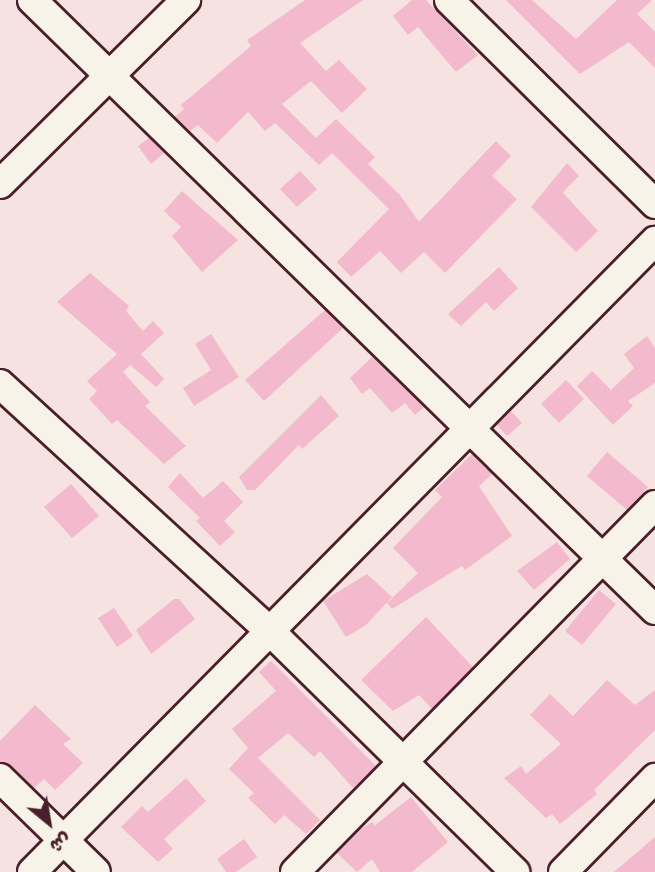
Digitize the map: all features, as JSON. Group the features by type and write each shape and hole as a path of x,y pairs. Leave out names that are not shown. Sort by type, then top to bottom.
{"street":[{"path":"32,0 655,610"},
{"path":"0,184 186,0"},
{"path":"449,0 655,204"},
{"path":"32,872 655,241"},
{"path":"0,384 270,631 515,872"},
{"path":"295,872 405,764 655,505"},
{"path":"0,778 96,872"},
{"path":"563,872 655,778"}],"building":[{"path":"305,0 363,0 300,43 326,71 339,60 367,89 342,113 311,81 282,104 316,138 336,119 375,157 368,164 400,195 419,222 496,141 511,156 492,176 517,199 445,273 424,252 401,273 380,251 351,277 337,262 389,209 332,153 319,165 275,123 265,131 248,112 217,143 198,125 190,131 175,117 184,109 181,105 251,46 247,40"},
{"path":"412,0 426,0 478,55 456,72 418,27 408,35 393,16"},
{"path":"506,0 532,0 576,39 617,0 652,0 637,14 655,32 655,68 629,42 580,74"},
{"path":"149,138 164,153 151,164 138,146"},
{"path":"567,163 579,176 563,192 556,185 598,231 576,252 531,207"},
{"path":"300,171 317,189 297,207 280,189"},
{"path":"182,191 238,240 202,272 172,236 181,227 164,211"},
{"path":"499,267 518,288 494,311 486,302 461,326 448,314"},
{"path":"90,273 129,306 126,311 143,331 153,321 164,333 141,354 164,379 156,387 130,365 123,372 150,402 145,406 186,446 164,464 117,420 112,424 89,399 97,391 87,381 117,354 57,302"},
{"path":"325,310 343,328 264,401 245,380"},
{"path":"211,334 239,377 194,406 183,388 211,370 195,344"},
{"path":"647,336 655,348 655,383 628,401 633,406 613,425 577,386 592,371 611,390 634,368 624,354"},
{"path":"372,357 424,407 415,415 405,403 392,413 370,388 362,394 350,378"},
{"path":"566,380 584,399 559,423 541,404"},
{"path":"321,395 339,416 302,449 299,445 255,490 247,490 239,477"},
{"path":"511,411 522,423 507,436 497,425"},
{"path":"607,452 648,487 627,510 587,476"},
{"path":"472,454 492,474 479,486 512,536 465,570 462,566 392,609 387,603 418,573 393,548 442,497 435,490"},
{"path":"180,473 203,498 223,481 243,502 224,521 235,532 220,546 196,521 200,518 168,487"},
{"path":"71,484 99,516 72,538 44,507"},
{"path":"557,542 570,559 534,590 517,571"},
{"path":"367,574 392,597 366,625 346,637 323,601"},
{"path":"599,590 616,604 582,645 565,631"},
{"path":"174,599 179,599 195,619 151,654 136,630"},
{"path":"114,608 133,636 117,647 98,618"},
{"path":"426,617 473,667 432,709 419,695 393,711 361,680"},
{"path":"271,661 376,766 353,788 320,751 314,757 288,733 258,758 320,820 306,834 284,815 275,824 248,798 254,793 229,769 248,748 232,729 276,691 259,672"},
{"path":"607,680 635,705 655,690 655,730 594,790 597,794 560,824 552,814 546,818 504,778 521,766 526,774 561,744 530,715 550,694 573,716"},
{"path":"35,705 71,739 63,744 83,763 55,790 44,779 34,788 12,766 0,762 0,741"},
{"path":"186,778 206,801 164,839 173,849 158,862 121,827 142,806 148,812"},
{"path":"411,797 448,842 412,872 380,872 372,859 357,872 337,853 358,831 372,822 375,825"},
{"path":"655,837 655,872 614,872"},
{"path":"244,839 257,857 236,872 226,872 217,859"}]}
